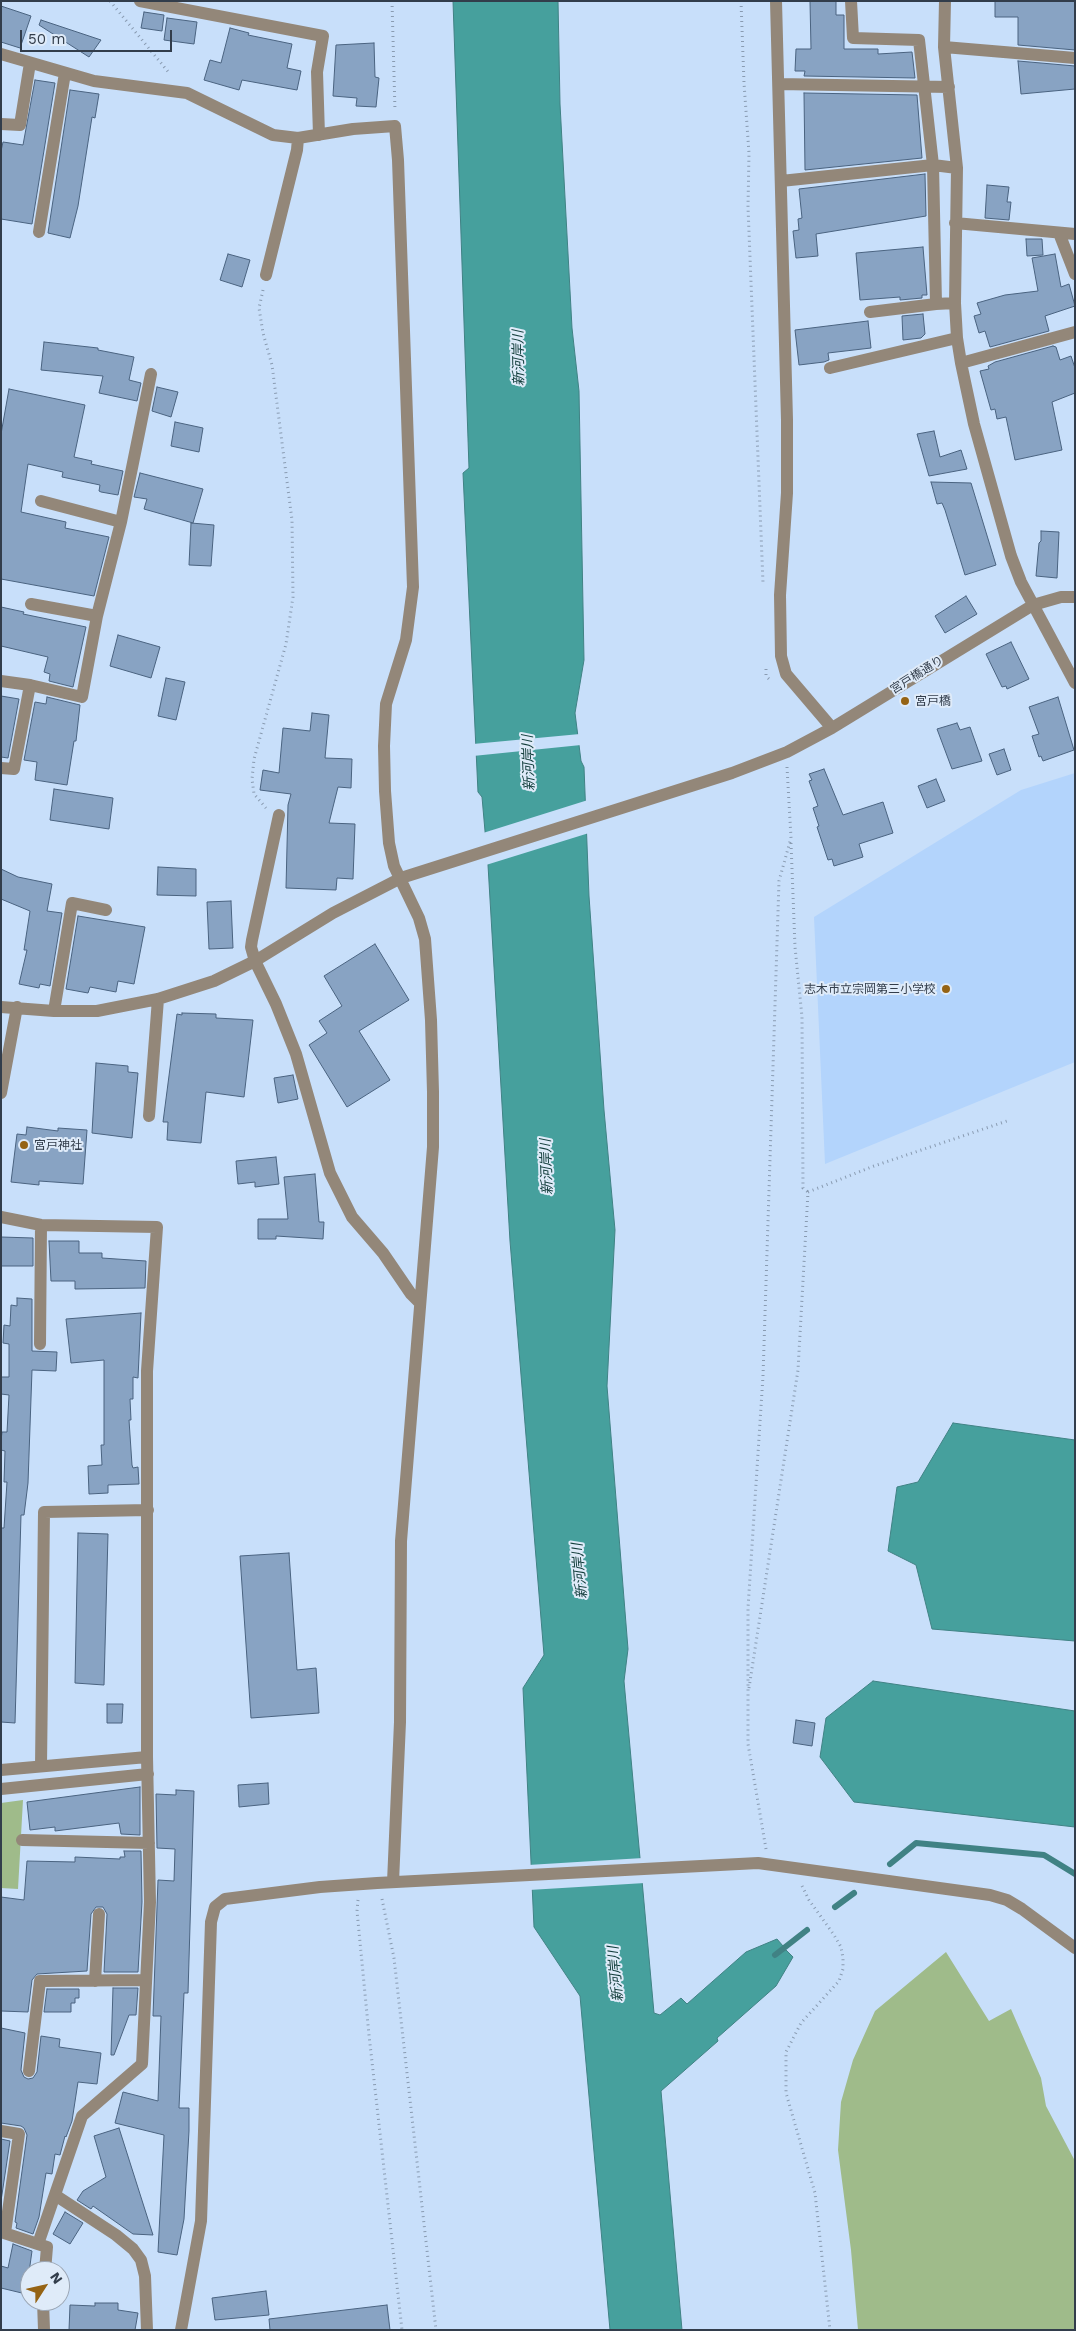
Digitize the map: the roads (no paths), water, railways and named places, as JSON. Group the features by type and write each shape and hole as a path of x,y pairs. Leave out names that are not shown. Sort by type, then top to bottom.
{"street":[{"path":"140,1 323,36 318,72 319,135"},
{"path":"776,1 787,430 787,493 780,595 781,656 786,674 832,728"},
{"path":"851,1 853,38 919,40 933,165 936,304"},
{"path":"944,1 944,47 957,168 955,223 957,338 974,424 1011,556 1021,582 1075,683"},
{"path":"944,47 1075,58"},
{"path":"1,54 94,81 186,93 273,135 298,138 353,129 395,126 398,160 414,587 406,640 386,704 384,746 388,842 394,866 419,918 425,939 431,1020 433,1147 401,1541 398,1882"},
{"path":"1,124 20,125 30,63"},
{"path":"39,232 65,73"},
{"path":"779,84 948,86"},
{"path":"266,275 297,150 298,138"},
{"path":"781,181 933,165 957,168"},
{"path":"955,223 1075,234"},
{"path":"1059,233 1075,274"},
{"path":"870,312 955,303"},
{"path":"962,363 1075,332"},
{"path":"830,368 957,338"},
{"path":"1,681 30,685 82,697 97,616 121,522 151,374"},
{"path":"41,501 121,522"},
{"name":"宮戸橋通り","path":"1,1007 54,1011 97,1011 158,999 214,981 255,961 333,913 401,878 599,816 787,752 832,728 1033,605 1061,597 1075,597"},
{"path":"31,604 97,616"},
{"path":"1,768 14,769 30,685"},
{"path":"279,815 252,940 251,947 255,961 276,1004 296,1054 330,1173 352,1217 383,1253 411,1294 420,1303"},
{"path":"54,1011 72,903 106,910"},
{"path":"149,1116 158,999"},
{"path":"1,1092 17,1007"},
{"path":"1,1217 41,1225 157,1227 147,1371 147,1757 150,1902 142,2064 82,2116 38,2244"},
{"path":"40,1344 41,1225"},
{"path":"41,1766 44,1512 148,1510"},
{"path":"1,1770 147,1757"},
{"path":"1,1789 148,1774"},
{"path":"22,1840 150,1843"},
{"path":"181,2330 201,2221 212,1922 215,1907 225,1899 398,1882 763,1864 990,1895 1007,1900 1022,1909 1075,1948"},
{"path":"95,1981 99,1914"},
{"path":"29,2072 40,1981 146,1980"},
{"path":"1,2131 19,2134 3,2232 47,2247 46,2261"},
{"path":"55,2195 116,2235 133,2249 141,2260 144,2276 147,2330"},
{"path":"43,2311 44,2330"}],"water":[{"name":"新河岸川","path":"453,1 558,1 560,104 572,328 579,391 584,660 575,713 581,761 584,767 589,896 604,1110 615,1230 607,1386 628,1649 624,1681 654,2013 660,2015 681,1998 687,2004 746,1952 777,1939 783,1946 780,1949 781,1952 786,1950 793,1957 776,1986 717,2038 718,2041 661,2091 682,2330 610,2330 580,1996 534,1927 523,1688 544,1655 510,1241 488,865 482,797 478,792 463,473 469,468"},
{"path":"953,1423 1075,1440 1075,1641 932,1629 916,1565 888,1551 897,1487 918,1482"},
{"path":"873,1681 1075,1711 1075,1827 854,1802 820,1757 826,1718"}],"waterway":[{"path":"890,1864 916,1843 1044,1855 1075,1874"},
{"path":"835,1907 854,1893"},
{"path":"775,1955 807,1930"}],"place":[{"name":"宮戸橋","path":"905,701"},
{"name":"志木市立宗岡第三小学校","path":"946,989"},
{"name":"宮戸神社","path":"24,1145"}]}
